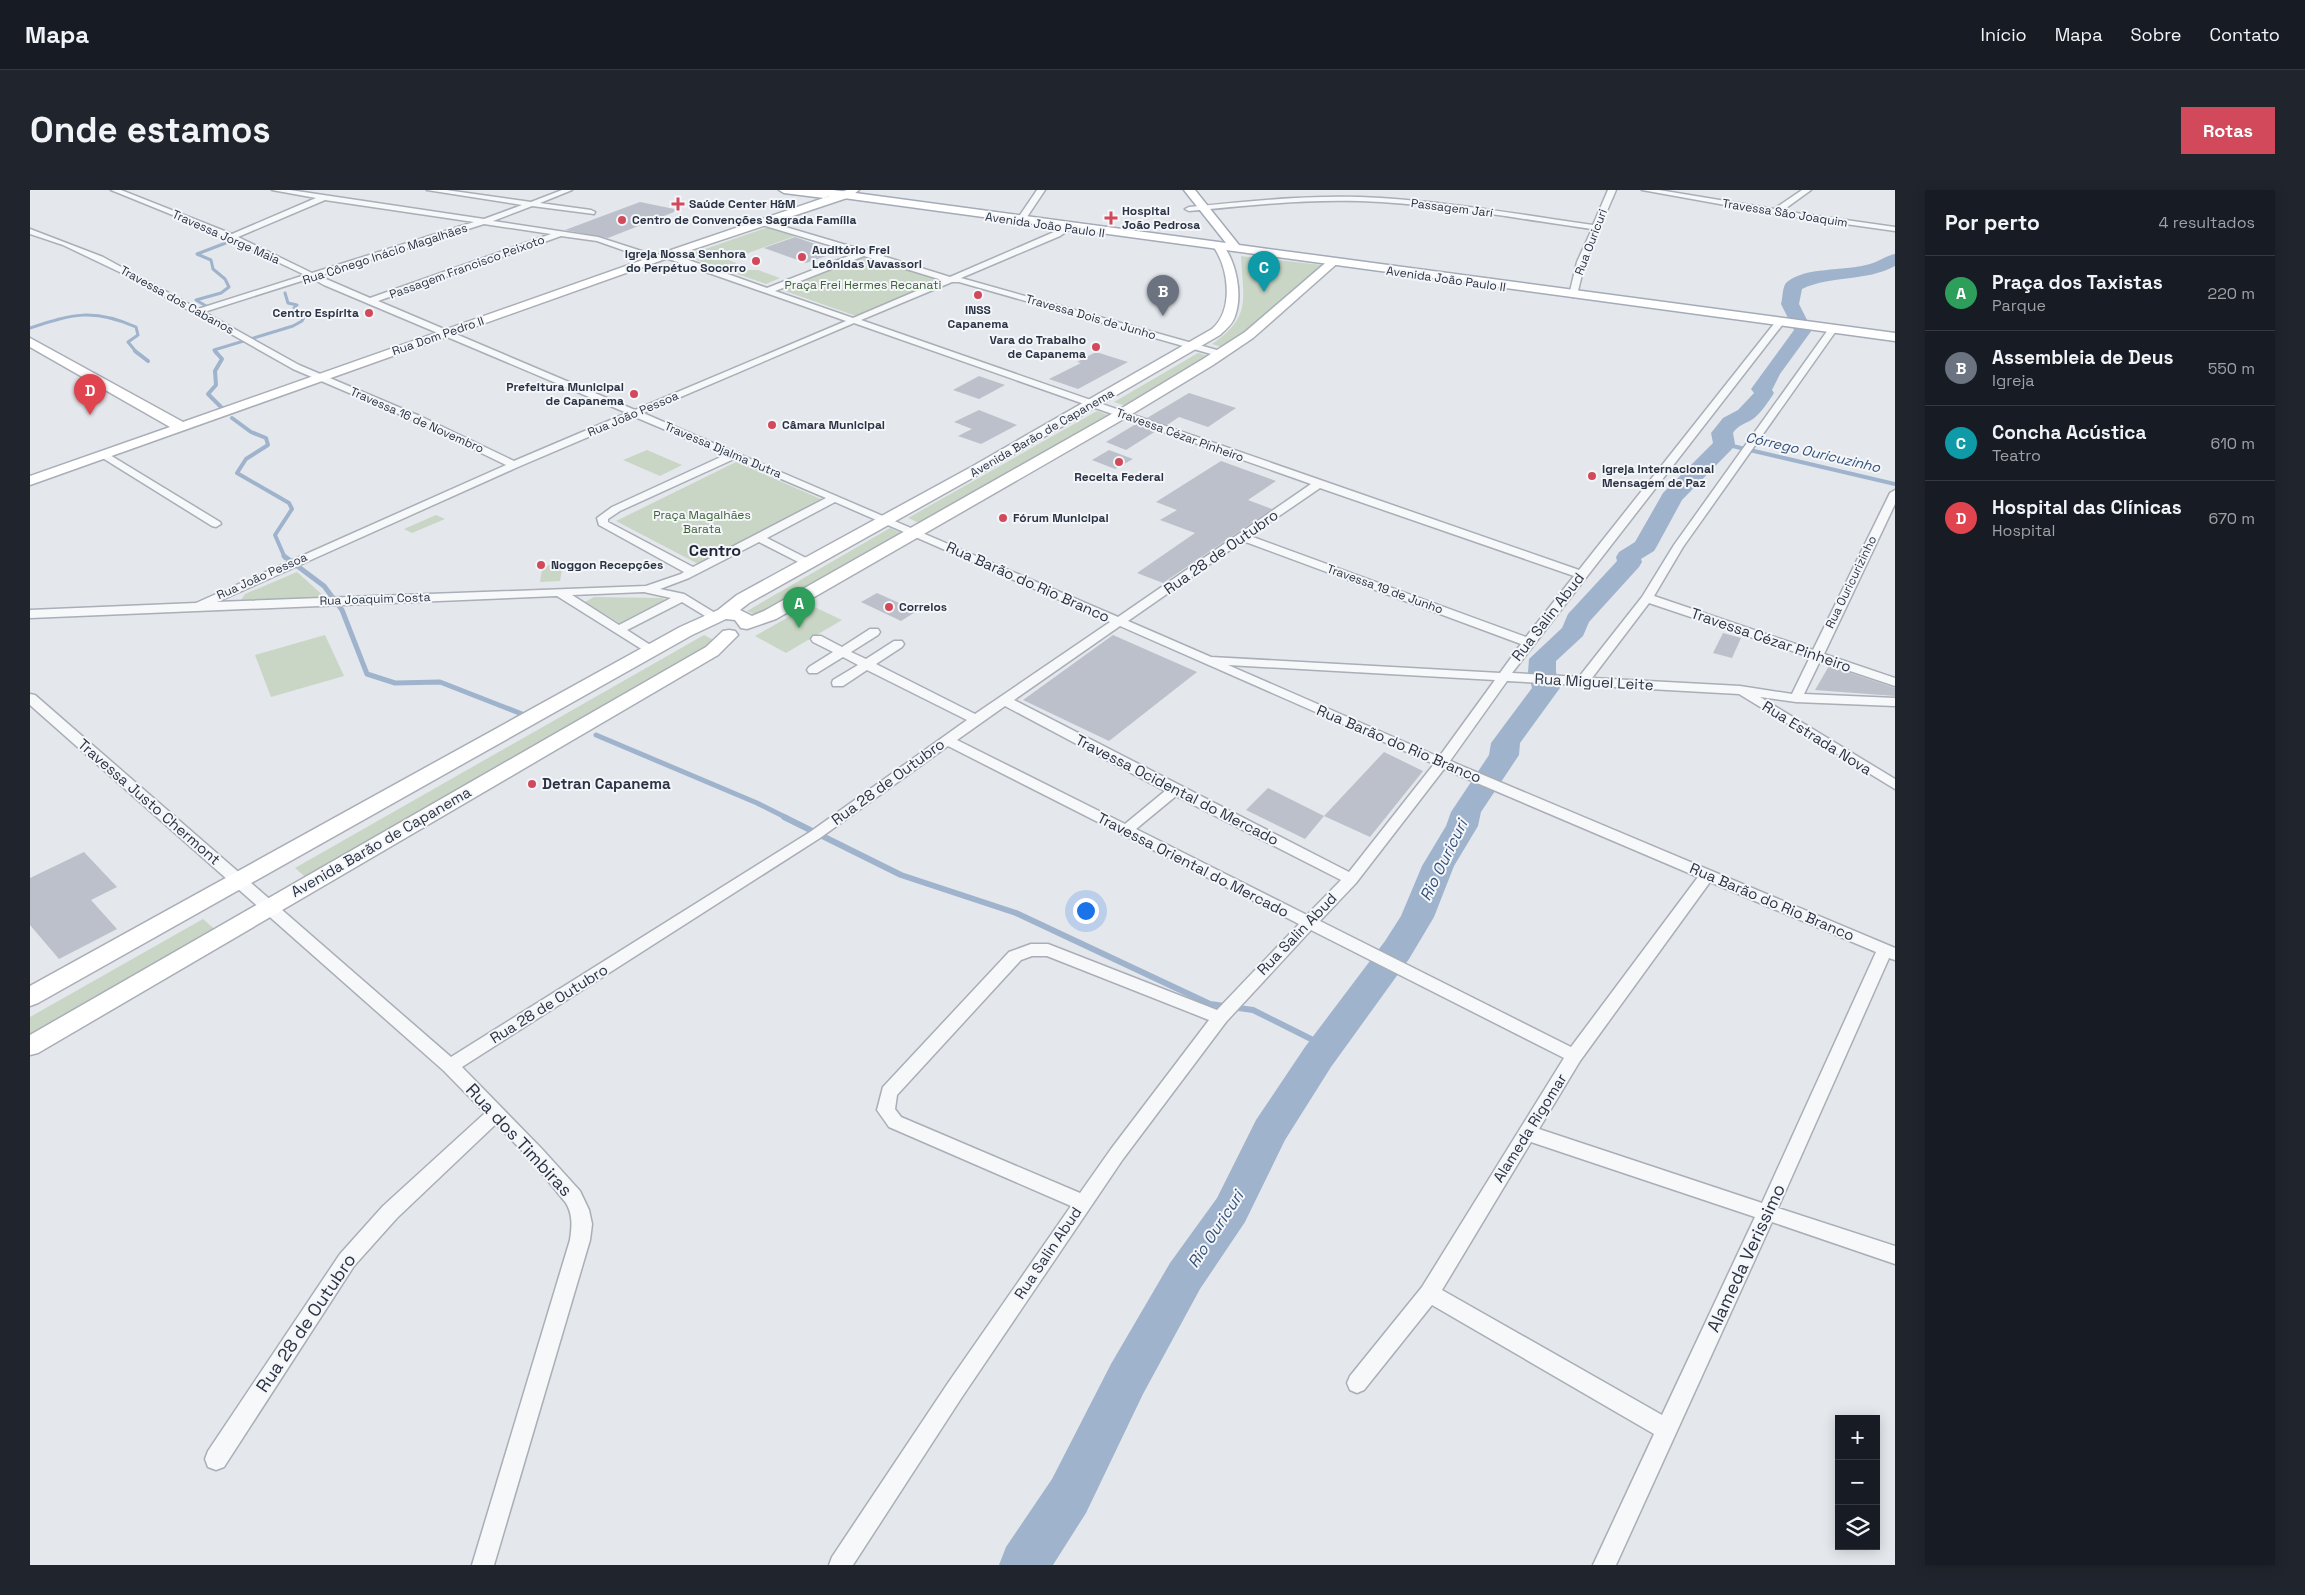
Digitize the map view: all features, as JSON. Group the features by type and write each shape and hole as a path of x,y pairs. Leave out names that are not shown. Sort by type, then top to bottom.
{"main road":[{"name":"Avenida João Paulo II","path":"784,190 846,194 1068,227 1223,246 1560,295 1573,295 1895,338"},
{"name":"Avenida João Paulo II","path":"810,190 1022,218 1068,227"},
{"name":"Avenida Barão de Capanema","path":"1184,193 1203,208 1223,246"},
{"name":"Avenida Barão de Capanema","path":"1184,193 1189,209 1200,229 1223,246"},
{"path":"1181,242 1200,229"}],"street":[{"name":"Travessa Jorge Maia","path":"115,190 232,237 314,277 447,333"},
{"name":"Travessa Cézar Pinheiro","path":"276,190 609,241 767,291 1317,484 1581,574"},
{"path":"232,237 340,190"},
{"path":"432,190 591,212"},
{"name":"Rua Cônego Inácio Magalhães","path":"199,311 314,277 486,221 568,190"},
{"path":"1022,218 1041,190"},
{"name":"Rua Ouricuri","path":"1573,295 1581,262 1612,190"},
{"name":"Travessa São Joaquim","path":"1646,190 1775,212 1895,229"},
{"path":"1775,212 1807,190"},
{"path":"1400,202 1411,191"},
{"name":"Rua Dom Pedro II","path":"30,481 661,257 846,194"},
{"name":"Passagem Jarí","path":"1189,209 1335,198 1400,202 1595,227"},
{"name":"Travessa Dois de Junho","path":"766,221 866,252 1221,354"},
{"name":"Rua João Pessoa","path":"198,606 514,466 850,321 955,278 1068,227"},
{"name":"Travessa dos Cabanos","path":"30,231 82,250 199,311 277,357 320,378"},
{"name":"Passagem Francisco Peixoto","path":"371,301 563,233"},
{"name":"Avenida Barão de Capanema","path":"30,997 693,627 715,617 1194,346 1222,327 1230,313 1230,278 1223,246"},
{"path":"767,291 866,252"},
{"name":"Avenida Barão de Capanema","path":"30,1046 670,676 712,651 729,636 741,632 747,624 770,615 1122,414 1249,335 1333,262"},
{"name":"Rua Salin Abud","path":"840,1565 1082,1202 1220,1018 1351,879 1442,763 1501,677 1528,642 1782,322"},
{"path":"1583,681 1648,598 1678,547 1833,329"},
{"name":"Travessa Djalma Dutra","path":"447,333 916,533"},
{"path":"30,342 181,427"},
{"name":"Travessa 16 de Novembro","path":"320,378 443,430 514,466"},
{"path":"105,455 216,524"},
{"path":"689,574 603,523 602,518 616,509 734,455"},
{"name":"Rua 28 de Outubro","path":"450,1066 808,839 1004,700 1317,484"},
{"name":"Rua Ouricurizinho","path":"1796,698 1895,493"},
{"path":"644,589 689,574 835,498"},
{"name":"Rua Barão do Rio Branco","path":"916,533 1118,623 1442,763 1890,952"},
{"name":"Travessa 19 de Junho","path":"1242,537 1528,642"},
{"path":"759,538 808,563"},
{"path":"620,630 681,596 689,574"},
{"name":"Rua Joaquim Costa","path":"30,614 644,589 681,596 715,617"},
{"path":"559,592 651,651"},
{"name":"Travessa Cézar Pinheiro","path":"1648,598 1895,682"},
{"path":"729,636 710,633 706,630 715,617 738,614 746,620 747,624"},
{"path":"813,670 874,632"},
{"path":"817,639 844,651 976,720"},
{"path":"838,683 898,644"},
{"name":"Rua Miguel Leite","path":"1202,659 1740,690 1796,698 1895,702"},
{"name":"Rua Estrada Nova","path":"1740,690 1895,785"},
{"name":"Travessa Justo Chermont","path":"30,698 268,907"},
{"name":"Travessa Ocidental do Mercado","path":"1004,700 1175,790 1351,879"},
{"name":"Travessa Oriental do Mercado","path":"947,740 1574,1056"},
{"path":"1126,830 1175,790"},
{"name":"Alameda Rigomar","path":"1357,1383 1429,1293 1574,1056 1707,875"},
{"name":"Rua dos Timbiras","path":"268,907 450,1066 554,1174 569,1191 580,1210 582,1224 574,1261 483,1565"},
{"path":"1082,1202 895,1122 886,1110 888,1092 1016,956 1030,950 1048,950 1220,1018"},
{"name":"Alameda Verissimo","path":"1604,1565 1890,952"},
{"name":"Rua 28 de Outubro","path":"216,1459 347,1260 368,1235 496,1114"},
{"path":"1527,1133 1895,1255"},
{"path":"1429,1293 1666,1429"}],"green space":[{"path":"771,226 798,235 729,260 736,263 735,266 745,270 758,270 780,278 766,284 685,256"},
{"name":"Praça Frei Hermes Recanati","path":"867,256 944,279 856,316 782,290"},
{"path":"1241,256 1331,266 1225,348 1212,344 1234,325 1239,316 1243,296"},
{"path":"1198,353 1212,357 1129,407 1114,402"},
{"path":"1097,411 1111,416 924,525 908,518"},
{"path":"647,450 682,465 660,476 623,460"},
{"name":"Praça Magalhães Barata","path":"736,462 823,500 702,566 616,521"},
{"path":"436,515 445,519 412,533 404,529"},
{"path":"890,528 905,535 763,618 747,611"},
{"path":"563,564 560,581 540,582 542,569 549,565"},
{"path":"297,572 326,598 241,600 245,594"},
{"path":"594,597 662,598 677,606 631,630 585,602"},
{"path":"810,605 842,620 786,653 755,636"},
{"path":"325,635 344,676 271,697 255,655"},
{"path":"704,635 719,643 311,882 295,868"},
{"path":"203,919 219,933 30,1043 30,1017"}],"building":[{"name":"Centro de Convenções Sagrada Família","path":"640,202 679,210 608,238 565,230"},
{"path":"795,237 838,252 806,263 764,248"},
{"path":"1096,352 1128,362 1078,389 1049,379 1081,363 1077,362"},
{"path":"979,376 1005,385 979,399 953,390"},
{"path":"1189,393 1236,408 1208,427 1179,417 1167,425 1147,418"},
{"path":"979,410 1017,425 981,444 958,436 972,429 954,422"},
{"path":"1136,424 1156,431 1126,450 1106,442"},
{"name":"Receita Federal","path":"1109,450 1133,459 1115,469 1092,460"},
{"path":"1221,461 1276,481 1248,500 1272,509 1163,583 1137,573 1195,533 1160,520 1177,510 1156,502"},
{"name":"Correios","path":"877,593 917,611 901,621 861,602"},
{"path":"1723,633 1741,638 1732,658 1713,653"},
{"path":"1113,635 1197,672 1109,741 1023,700"},
{"path":"1829,666 1895,688 1895,696 1815,690"},
{"path":"1384,752 1423,771 1370,837 1324,816"},
{"path":"1268,788 1324,816 1305,839 1246,810"},
{"path":"84,852 117,887 91,900 117,929 59,959 30,925 30,878"}],"waterway":[{"path":"211,309 196,300 221,293 229,287 225,279 213,269 211,260 197,254 231,241"},
{"name":"Rio Ouricuri","path":"1024,1565 1069,1496 1127,1379 1185,1276 1231,1210 1270,1131 1318,1057 1397,950 1417,917 1438,866 1462,826 1466,812 1504,755 1506,743 1546,688 1542,672 1543,659 1574,630 1577,620 1630,562 1628,557 1645,546 1665,508 1670,504 1671,498 1724,444 1722,433 1730,422 1745,414 1761,398 1764,393 1761,389 1767,383 1770,374 1803,330 1790,304 1793,296 1793,286 1805,280 1818,277 1870,270 1883,266 1895,259"},
{"path":"216,353 214,350 293,326 302,321 305,315 294,308 297,305 288,303 285,293"},
{"path":"30,328 59,319 83,315 107,317 136,327 138,335 128,342 136,352"},
{"path":"215,351 222,359 215,371 216,385 208,394 223,409"},
{"path":"136,352 148,361"},
{"path":"232,418 251,432 266,438 268,445 246,459 237,473 289,503 292,509 275,535 284,556"},
{"name":"Córrego Ouricuzinho","path":"1724,444 1895,484"},
{"path":"284,556 324,586 342,610 367,674 395,683 440,682 522,714"},
{"path":"596,735 757,803 787,818"},
{"path":"784,817 901,875 1016,913 1210,1004 1253,1010 1325,1046"}],"place":[{"name":"Saúde Center H&M","path":"678,204"},
{"name":"Hospital João Pedrosa","path":"1111,218"},
{"name":"Centro de Convenções Sagrada Família","path":"622,220"},
{"name":"Auditório Frei Leônidas Vavassori","path":"802,257"},
{"name":"Igreja Nossa Senhora do Perpétuo Socorro","path":"756,261"},
{"name":"Concha Acústica","path":"1264,292"},
{"name":"INSS Capanema","path":"978,295"},
{"name":"Centro Espírita","path":"369,313"},
{"name":"Assembleia de Deus","path":"1163,316"},
{"name":"Vara do Trabalho de Capanema","path":"1096,347"},
{"name":"Prefeitura Municipal de Capanema","path":"634,394"},
{"name":"Hospital das Clínicas","path":"90,415"},
{"name":"Câmara Municipal","path":"772,425"},
{"name":"Receita Federal","path":"1119,462"},
{"name":"Igreja Internacional Mensagem de Paz","path":"1592,476"},
{"name":"Fórum Municipal","path":"1003,518"},
{"name":"Noggon Recepções","path":"541,565"},
{"name":"Correios","path":"889,607"},
{"name":"Praça dos Taxistas","path":"799,628"},
{"name":"Detran Capanema","path":"532,784"}],"district":[{"name":"Centro","path":"715,550"}]}
